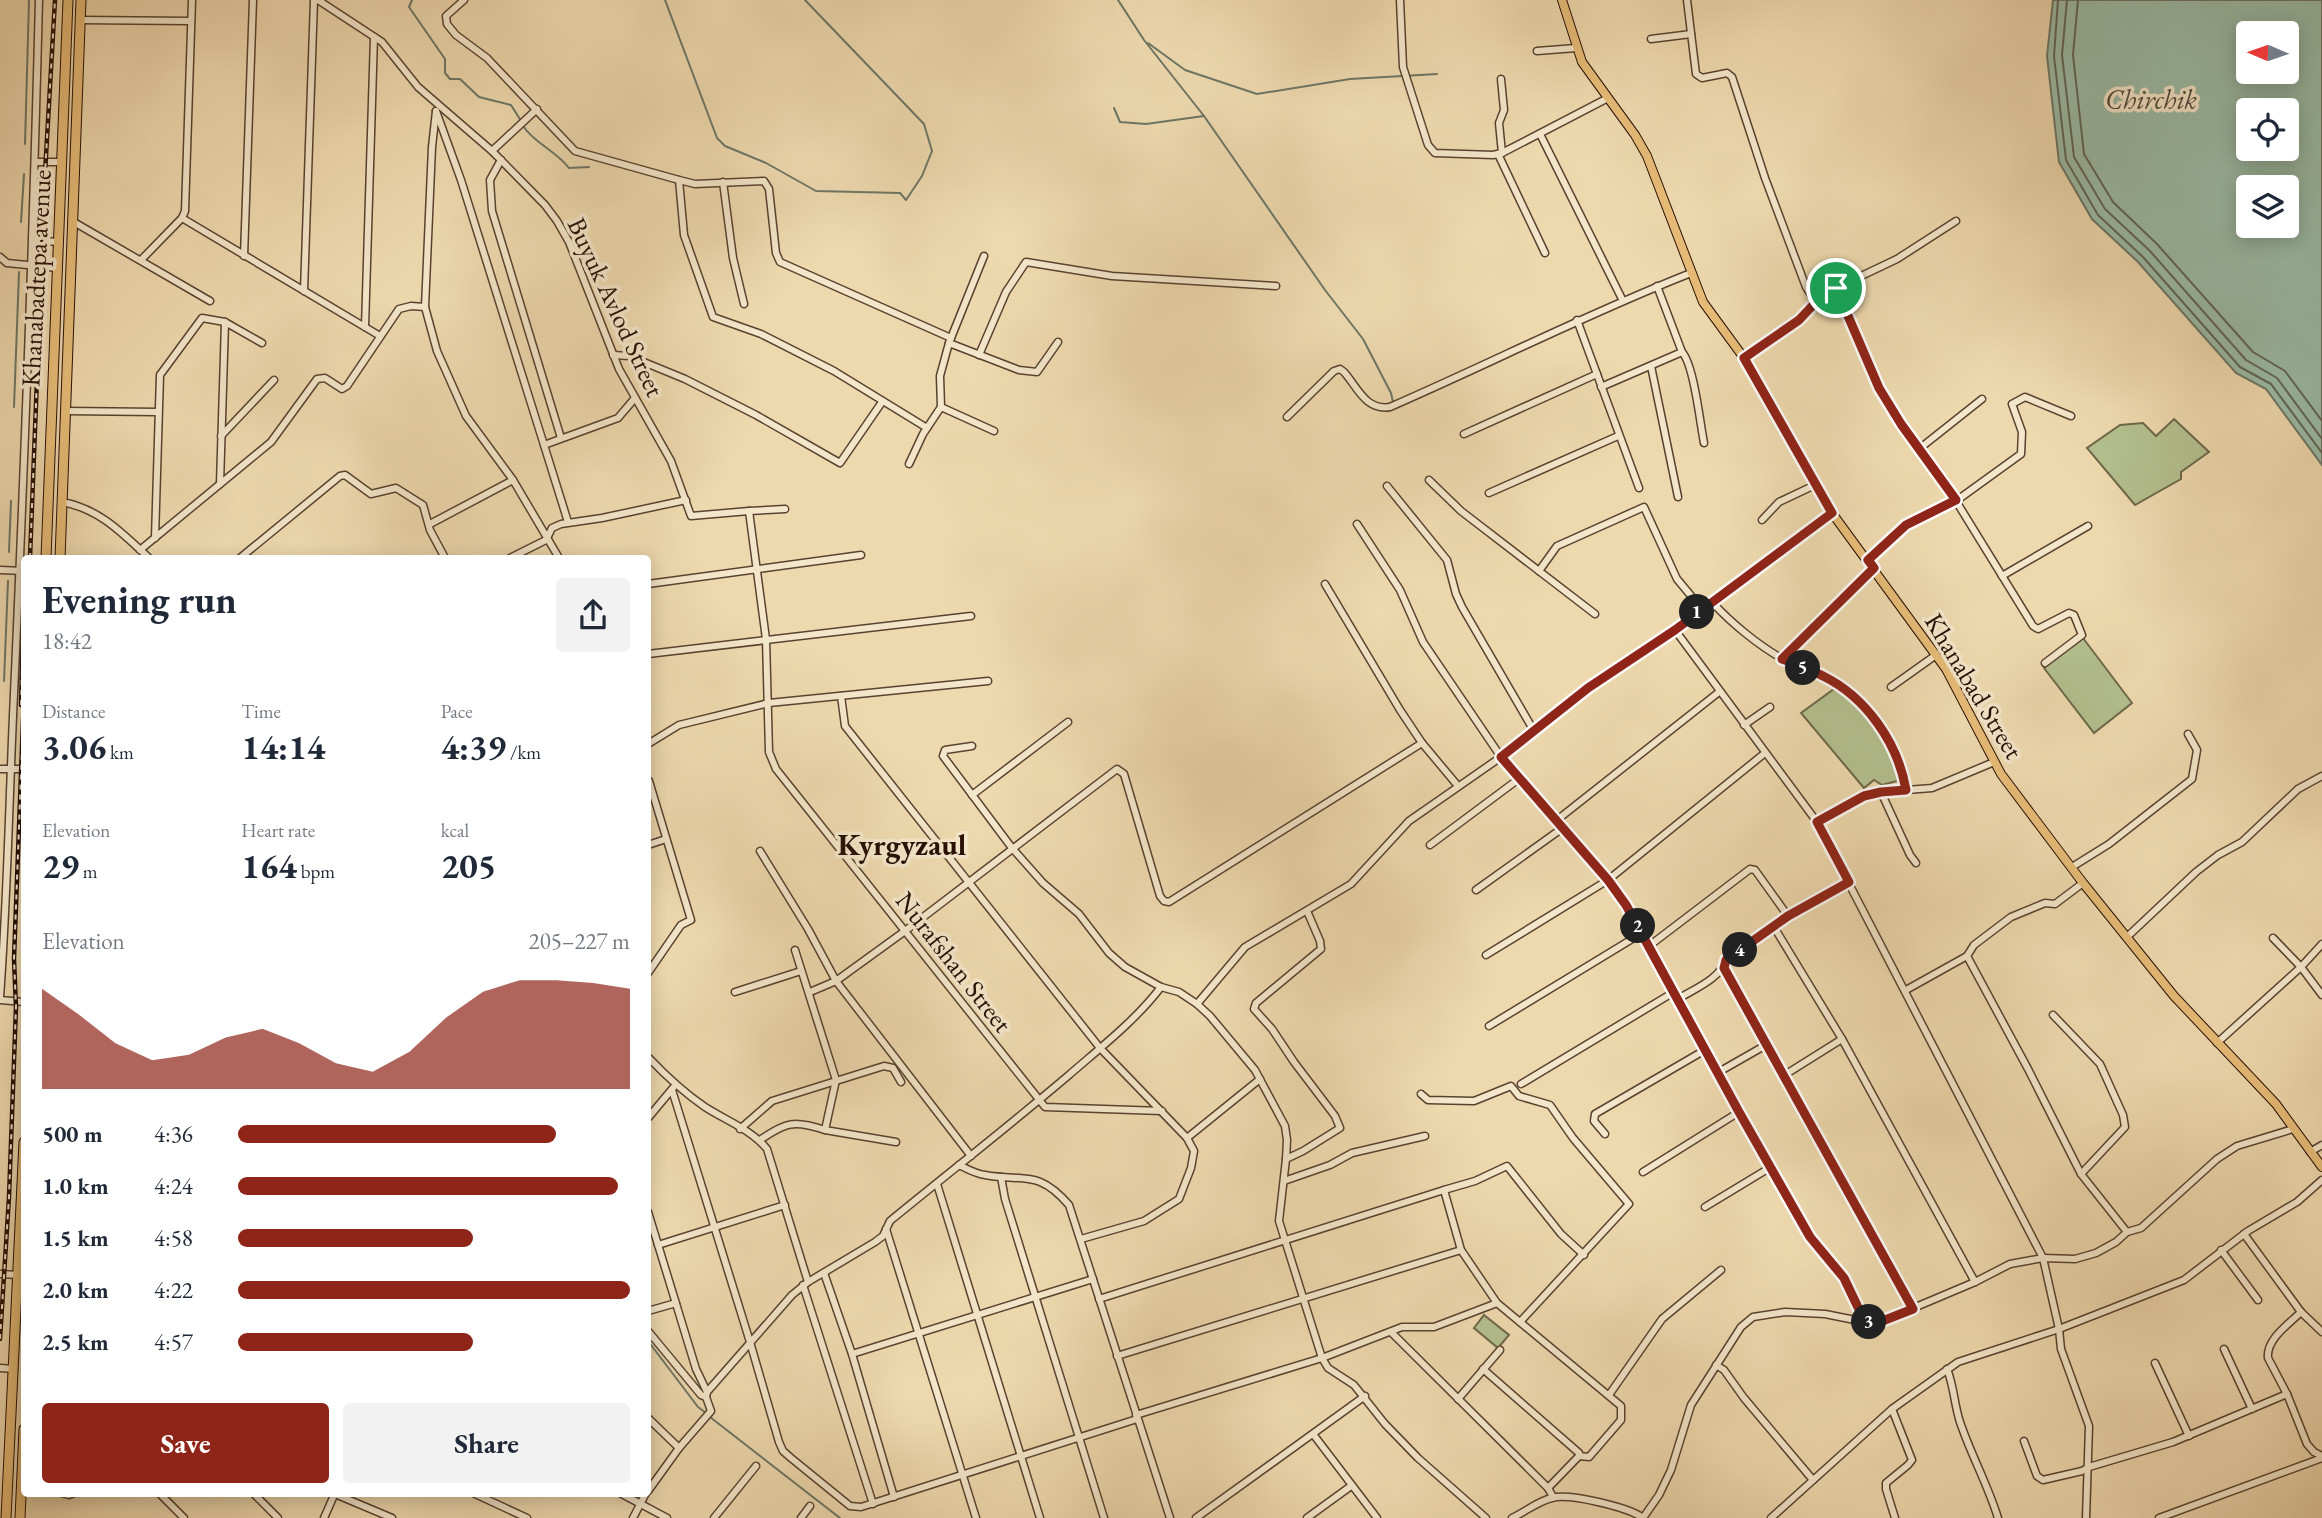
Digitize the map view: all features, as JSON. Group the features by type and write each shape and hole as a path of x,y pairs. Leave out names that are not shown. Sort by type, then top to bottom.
{"highway":[{"name":"Khanabadtepa avenue","path":"46,555 68,0"},
{"name":"Khanabadtepa avenue","path":"60,555 81,0"},
{"path":"64,104 77,104"},
{"path":"6,1518 21,1222"},
{"path":"20,1518 22,1497"}],"main road":[{"name":"Khanabad Street","path":"1562,0 1576,48 1586,68 1635,135 1647,156 1706,307 1744,358 1832,513 1945,669 1994,762 2083,883 2174,996 2276,1104 2322,1167"}],"street":[{"path":"23,555 39,0"},
{"path":"141,260 182,218 185,211 192,0"},
{"path":"244,256 253,0"},
{"path":"304,291 316,0"},
{"name":"Buyuk Avlod Street","path":"316,0 382,42 418,87 492,151 545,205 563,231 612,355 671,461 686,500"},
{"path":"464,0 446,16 447,24 456,35 487,58 575,151 695,184 760,180 767,185 776,253 780,262 932,328 979,355 1019,370 1037,372 1058,342"},
{"path":"1401,0 1403,67 1430,149 1438,154 1500,154 1608,98"},
{"path":"1687,0 1697,76 1702,78 1727,73 1732,77 1765,178 1807,287 1816,302"},
{"path":"80,20 190,21"},
{"path":"1651,39 1691,34"},
{"path":"365,327 374,37"},
{"path":"1537,51 1576,48"},
{"path":"1502,79 1504,110 1499,122 1500,154 1545,253"},
{"path":"434,102 568,522"},
{"path":"492,151 537,109"},
{"path":"436,111 425,307 437,351 466,416 513,480 557,555"},
{"path":"1540,134 1623,301"},
{"path":"501,160 490,180 492,211 561,438"},
{"path":"35,162 62,162"},
{"path":"679,180 684,235 713,317 761,334 834,371 927,428"},
{"path":"723,183 733,258 744,304"},
{"path":"182,218 380,336"},
{"path":"72,221 210,301"},
{"path":"1744,358 1799,320 1816,302 1836,288 1897,259 1956,222"},
{"path":"33,240 58,242"},
{"path":"909,464 941,407 940,376 950,340 984,256"},
{"path":"0,257 7,263 58,268"},
{"path":"979,355 1006,292 1026,262 1112,276 1276,286"},
{"path":"1287,417 1334,371 1340,369 1344,372 1373,406 1382,409 1390,407 1577,320 1691,273"},
{"path":"1657,286 1685,355 1704,443"},
{"path":"1836,288 1879,388 1956,500 2035,629 2071,612 2082,630 2082,635 2045,663"},
{"path":"140,550 271,442 317,379 325,378 342,389 347,386 399,309 407,306 425,307"},
{"path":"155,538 160,375 202,318 225,322 262,343"},
{"path":"1577,320 1639,488"},
{"path":"219,484 225,322"},
{"path":"1601,387 1682,352"},
{"path":"612,355 629,356 685,379 756,415 840,463 882,402"},
{"path":"1651,366 1678,497"},
{"path":"1464,435 1597,374"},
{"path":"221,436 274,380"},
{"path":"1868,560 1906,525 1956,500 2021,454 2022,432 2012,404 2014,401 2025,397 2071,416"},
{"path":"544,445 618,418 635,398"},
{"path":"1919,449 1982,399"},
{"path":"941,407 994,431"},
{"path":"65,411 159,412"},
{"path":"1489,493 1618,436"},
{"path":"243,555 340,476 345,475 370,494 396,488 423,505 430,530 443,555"},
{"path":"430,524 513,480"},
{"path":"1429,480 1461,511 1595,614"},
{"path":"1762,520 1779,502 1815,485"},
{"path":"1387,486 1447,560 1462,607 1534,731"},
{"path":"516,555 546,540 552,528 568,522 602,518 686,500 691,516 785,509"},
{"path":"62,502 74,504 107,519 146,555"},
{"path":"1539,571 1557,546 1644,507 1677,579 1702,609"},
{"path":"749,511 766,639 769,703"},
{"path":"1197,1004 1245,947 1351,884 1409,821 1501,757 1588,688 1675,630 1832,513"},
{"path":"1357,524 1400,590 1423,642 1501,757 1608,880 1642,933 1810,1237 1844,1278 1865,1322"},
{"path":"2002,576 2088,526"},
{"path":"651,584 862,555"},
{"path":"1782,659 1874,568"},
{"path":"0,570 21,571"},
{"path":"1325,584 1400,710 1422,743 1458,786"},
{"path":"21,589 11,769 7,910 0,990 0,998 21,1002"},
{"path":"1712,602 1726,617 1782,659 1824,676 1861,702 1898,760 1906,790"},
{"path":"651,654 971,616"},
{"path":"1675,630 1817,822 2043,1258 2061,1349 2089,1426 2086,1518"},
{"path":"1891,687 1936,655"},
{"path":"651,742 678,725 769,703 988,681"},
{"path":"1557,820 1719,692"},
{"path":"841,695 845,726 1100,1048 1187,1138 1194,1151 1191,1168 1179,1199 1144,1221 1081,1239"},
{"name":"Nurafshan Street","path":"769,703 769,746 774,765 1039,1101"},
{"path":"1744,725 1770,707"},
{"path":"972,795 1068,722"},
{"path":"2072,867 2109,844 2192,779 2197,750 2188,734"},
{"path":"810,992 836,981 1119,769 1124,774 1160,896 1162,900 1169,902 1422,743"},
{"path":"972,747 946,750 943,754 1012,848 1043,883 1079,914 1109,953 1125,967 1161,987 1179,992 1210,1016 1260,1079 1284,1126 1286,1158 1279,1215 1322,1357 1328,1368 1354,1385 1365,1396 1385,1424 1418,1458 1486,1518"},
{"path":"1486,955 1608,880 1765,753"},
{"path":"1817,822 1864,796 1932,788 1994,762"},
{"path":"0,769 21,769"},
{"path":"2127,937 2196,872 2250,836 2298,789 2322,776"},
{"path":"1430,845 1520,778"},
{"path":"651,788 691,920 681,925 651,969"},
{"path":"1881,792 1916,863"},
{"path":"1476,890 1564,827"},
{"path":"651,844 666,839"},
{"path":"760,851 803,919 836,981 971,1156"},
{"path":"1649,946 1750,869 1755,870 1788,916"},
{"path":"1521,1084 1676,995 1713,978 1724,968 1726,960 1788,916 1849,882"},
{"path":"1906,990 1966,956 1975,945 2011,917 2045,903 2055,904 2083,883"},
{"path":"1286,1158 1340,1128 1335,1116 1272,1029 1254,1009 1256,1003 1321,949 1321,941 1307,911"},
{"path":"1774,927 1842,1039 1975,1282"},
{"path":"1489,1026 1642,933"},
{"path":"2273,938 2301,967 2322,995"},
{"path":"2217,1043 2301,967 2322,944"},
{"path":"795,950 836,1080 825,1130"},
{"path":"1966,956 2028,1069 2081,1174 2127,1232"},
{"path":"1724,968 1913,1309"},
{"path":"735,992 801,971"},
{"path":"707,1395 792,1295 883,1236 890,1221 1039,1101 1100,1048 1153,998 1161,987"},
{"path":"2053,1015 2100,1064 2123,1115 2125,1127 2081,1174"},
{"path":"1783,1076 1842,1039"},
{"path":"1717,1073 1766,1045"},
{"path":"1605,1134 1594,1121 1595,1114 1705,1050"},
{"path":"651,1061 673,1087 760,1140 772,1161 806,1284 873,1504"},
{"path":"740,1129 772,1101 836,1080 884,1066 892,1068 901,1082"},
{"path":"1187,1138 1260,1079"},
{"path":"1422,1094 1426,1100 1474,1101 1510,1086 1519,1096 1550,1105 1573,1138 1629,1203 1520,1322"},
{"path":"651,1114 673,1087"},
{"path":"673,1087 783,1451 850,1506 862,1507 963,1476 1409,1326 1434,1327 1497,1303"},
{"path":"1039,1101 1045,1107 1051,1108 1162,1111"},
{"path":"1643,1172 1739,1112"},
{"path":"760,1140 780,1126 794,1123 896,1142"},
{"path":"1512,1518 1553,1497 1593,1501 1631,1511 1643,1518 1666,1483 1681,1445 1691,1405 1745,1322 1756,1316 1785,1312 1820,1313 1865,1322 1885,1320 1975,1282 2010,1264 2043,1258 2076,1259 2095,1253 2116,1242 2127,1232 2141,1228 2217,1159 2237,1146 2293,1129"},
{"path":"1284,1181 1330,1165 1352,1153 1385,1143 1425,1136"},
{"path":"2309,1152 2322,1145"},
{"path":"959,1165 982,1175 1042,1182 1069,1205 1170,1518"},
{"path":"1099,1299 1475,1181 1507,1166 1562,1234 1583,1254"},
{"path":"1705,1207 1771,1167"},
{"path":"1001,1177 1005,1199 1104,1518"},
{"path":"1772,1518 1892,1409 1958,1362 2059,1329 2184,1280 2244,1234 2297,1202 2322,1180"},
{"path":"937,1184 1040,1518"},
{"path":"1444,1190 1461,1250 1497,1303 1621,1406 1621,1420 1589,1457 1579,1456"},
{"path":"658,1245 785,1205"},
{"path":"651,1222 696,1369 711,1408 651,1486"},
{"path":"886,1229 976,1518"},
{"path":"2244,1234 2301,1312 2322,1332"},
{"path":"1117,1356 1461,1250"},
{"path":"2221,1250 2258,1300"},
{"path":"1609,1395 1662,1319 1721,1270"},
{"path":"824,1273 852,1354 894,1497"},
{"path":"0,1274 19,1275"},
{"path":"852,1354 1093,1279"},
{"path":"651,1310 676,1303"},
{"path":"2301,1312 2274,1340 2267,1352 2307,1444 2322,1457"},
{"path":"1392,1333 1548,1488 1553,1497"},
{"path":"651,1335 701,1395 707,1395"},
{"path":"2224,1349 2252,1409"},
{"path":"1458,1399 1500,1350"},
{"path":"2155,1363 2189,1436"},
{"path":"1716,1365 1724,1370 1813,1480"},
{"path":"0,1368 14,1369"},
{"path":"1947,1369 1961,1424 1989,1489 1998,1518"},
{"path":"1483,1370 1577,1450 1579,1456"},
{"path":"2025,1441 2040,1480 2082,1471 2189,1436 2287,1394"},
{"path":"1196,1518 1365,1396"},
{"path":"1892,1409 1912,1460 1885,1486 1895,1518"},
{"path":"651,1421 679,1448"},
{"path":"1313,1434 1377,1518"},
{"path":"1548,1488 1579,1456"},
{"path":"2159,1518 2322,1457"},
{"path":"714,1518 756,1466"},
{"path":"1307,1518 1351,1486"},
{"path":"163,1497 184,1518"},
{"path":"257,1497 278,1518"},
{"path":"324,1518 333,1497"},
{"path":"344,1497 392,1518"},
{"path":"482,1497 527,1518"},
{"path":"629,1497 667,1518"},
{"path":"633,1518 644,1497"},
{"path":"801,1518 810,1506"}],"shaded area":[{"path":"2174,419 2209,452 2181,472 2181,479 2135,505 2087,448 2120,425 2143,423 2156,436"},
{"path":"2083,638 2132,703 2094,733 2044,668"},
{"path":"1834,689 1852,701 1867,717 1894,760 1901,780 1882,785 1874,780 1864,788 1801,713"},
{"path":"1484,1315 1509,1335 1498,1348 1474,1328"}],"water":[{"name":"Chirchik","path":"2053,0 2322,0 2322,465 2266,389 2236,373 2138,262 2092,219 2059,162 2047,56"}],"waterway":[{"path":"25,144 29,0"},
{"path":"412,0 409,7 445,59 445,73 450,79 460,79 479,97 511,105 521,121"},
{"path":"665,0 717,138 725,146 766,163 816,191 900,193 906,200 922,176 932,151 924,124 805,0"},
{"path":"1118,0 1144,40 1204,116 1325,290 1363,339 1393,402"},
{"path":"1148,43 1185,70 1257,94 1350,79 1437,74"},
{"path":"1114,108 1120,122 1146,124 1204,116"},
{"path":"523,126 569,168 589,167"},
{"path":"21,222 24,174"},
{"path":"14,407 19,272"},
{"path":"9,552 11,501"},
{"path":"4,681 8,581"},
{"path":"651,1345 698,1407 706,1413"},
{"path":"710,1417 840,1518"}],"railway":[{"path":"30,555 45,173 55,0"},
{"path":"0,1339 9,1197 21,774"}],"district":[{"name":"Kyrgyzaul","path":"902,844"}],"route":[{"path":"1836,288 1879,388 1901,424 1956,500 1906,525 1868,560 1874,568 1782,659 1824,676 1861,702 1898,760 1906,790 1864,796 1817,822 1849,882 1788,916 1726,960 1724,968 1913,1309 1885,1320 1865,1322 1844,1278 1810,1237 1626,905 1608,880 1501,757 1588,688 1675,630 1832,513 1744,358 1799,320 1816,302 1836,288"}]}
